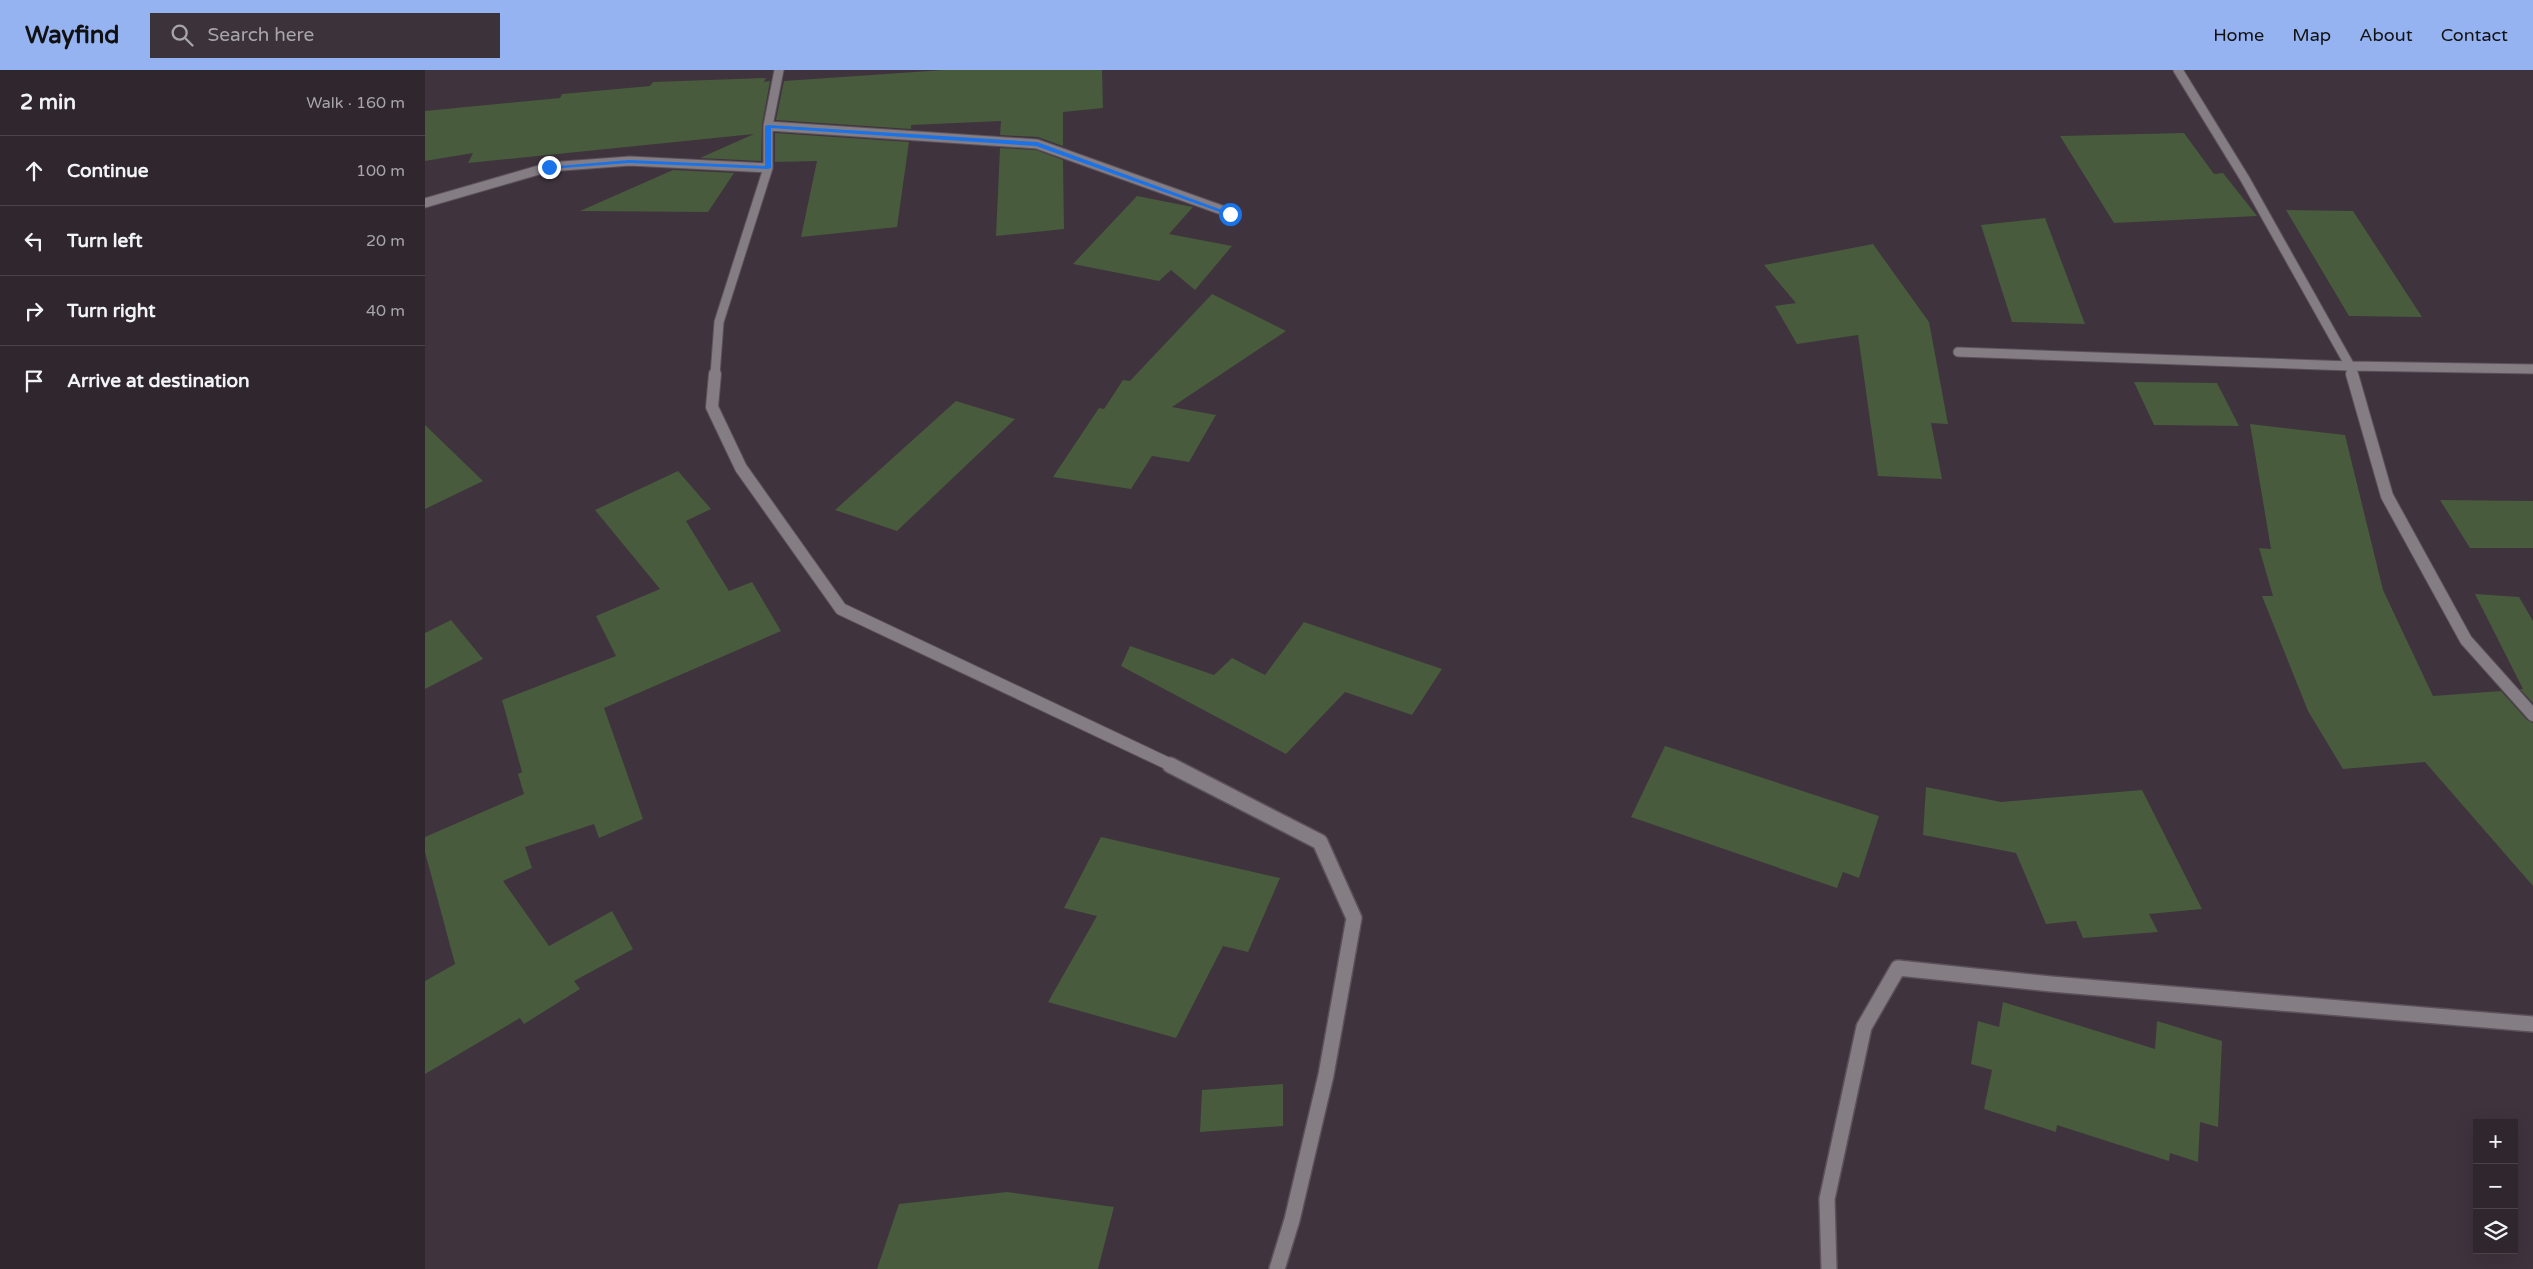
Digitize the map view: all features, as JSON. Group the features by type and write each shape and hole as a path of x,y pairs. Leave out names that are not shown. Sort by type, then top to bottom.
{"street":[{"path":"779,70 768,126 768,168 719,322 712,407 741,468 841,609 1121,740 1320,842 1354,918 1326,1075 1292,1220 1277,1269"},
{"path":"2178,70 2245,179 2351,366 2387,496 2466,640 2533,715"},
{"path":"768,126 1037,144 1230,214"},
{"path":"425,203 549,167 629,161 768,168"},
{"path":"1957,352 2351,366 2533,368"},
{"path":"1829,1269 1827,1199 1864,1028 1898,968 2051,984 2533,1024"}],"building":[{"path":"944,70 1102,70 1103,108 1063,112 1063,146 1038,137 1000,135 1001,121 911,125 911,129 776,120 784,81"},
{"path":"766,78 764,82 770,81 762,125 761,161 700,158 754,134 468,163 473,153 425,161 425,111 560,98 562,94 650,86 653,82"},
{"path":"775,133 909,142 897,227 801,237 817,161 775,162"},
{"path":"2184,133 2214,174 2223,173 2257,216 2114,223 2060,136"},
{"path":"1000,148 1036,150 1063,160 1064,229 996,236"},
{"path":"673,170 734,173 708,212 580,211"},
{"path":"1137,196 1193,207 1169,234 1232,246 1195,290 1171,270 1159,281 1073,264"},
{"path":"2286,210 2353,211 2422,317 2349,316"},
{"path":"2045,218 2085,324 2012,322 1981,225"},
{"path":"1873,244 1929,322 1948,424 1931,423 1942,479 1878,476 1858,335 1797,344 1775,306 1796,303 1764,265"},
{"path":"1212,294 1286,331 1172,407 1216,415 1189,462 1152,456 1131,489 1053,477 1099,408 1104,409 1123,380 1130,381"},
{"path":"2134,382 2217,383 2239,426 2154,425"},
{"path":"956,401 1015,419 897,531 835,510"},
{"path":"2250,424 2345,435 2383,590 2433,696 2501,691 2527,720 2533,723 2533,886 2425,762 2343,769 2308,711 2262,596 2273,596 2259,548 2271,549"},
{"path":"425,425 483,481 425,509"},
{"path":"678,471 711,509 686,521 729,591 752,582 781,631 604,708 643,819 599,838 594,824 525,847 532,868 503,881 549,946 612,911 633,949 574,981 580,989 524,1024 520,1018 425,1074 425,981 455,964 425,852 425,837 524,794 518,774 522,772 502,700 616,656 596,616 660,589 595,510"},
{"path":"2440,500 2533,501 2533,548 2470,548"},
{"path":"2475,594 2519,597 2533,621 2533,703 2520,689 2523,689"},
{"path":"451,620 483,659 425,689 425,633"},
{"path":"1304,622 1442,669 1412,715 1345,692 1286,754 1121,666 1130,646 1214,675 1232,658 1265,675"},
{"path":"1665,746 1879,816 1859,878 1843,872 1837,888 1631,817"},
{"path":"1926,787 2001,802 2142,790 2202,909 2149,914 2158,932 2083,938 2076,921 2046,924 2016,853 1923,835"},
{"path":"1101,837 1280,878 1248,952 1223,946 1176,1038 1048,1002 1097,916 1064,908"},
{"path":"2003,1002 2155,1049 2157,1021 2222,1041 2218,1127 2200,1122 2198,1162 2170,1153 2169,1161 2057,1125 2056,1132 1984,1109 1992,1070 1971,1064 1978,1021 1999,1027"},
{"path":"1283,1084 1283,1126 1200,1132 1202,1090"},
{"path":"1007,1192 1114,1207 1098,1269 877,1269 899,1204"}],"route":[{"path":"549,167 629,161 768,168 768,126 1037,144 1230,214"}]}
